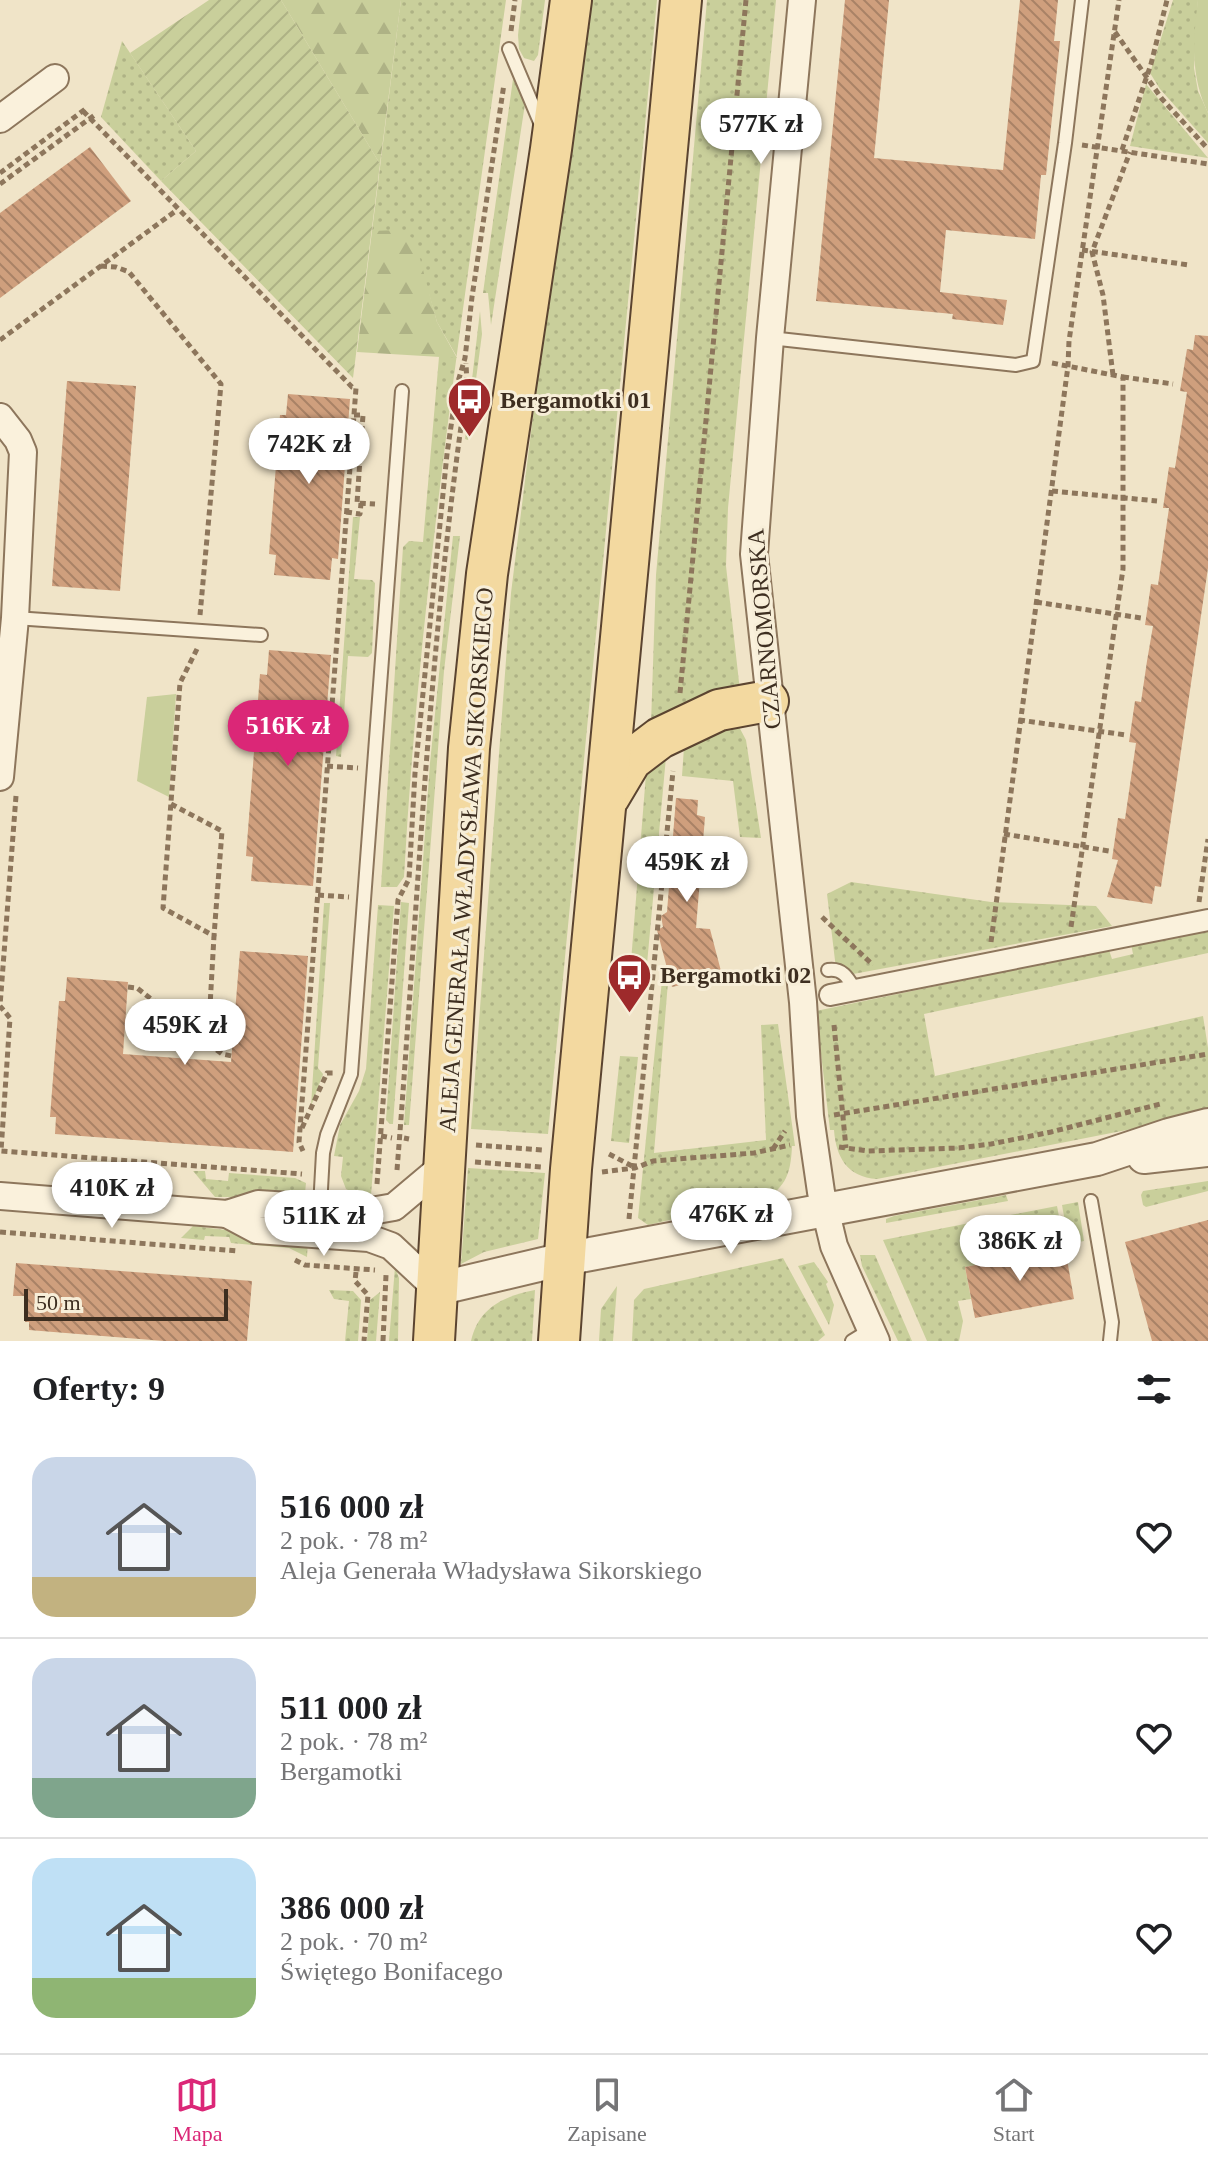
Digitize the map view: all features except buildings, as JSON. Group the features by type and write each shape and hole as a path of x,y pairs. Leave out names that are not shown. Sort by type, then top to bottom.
{"main road":[{"name":"ALEJA GENERAŁA WŁADYSŁAWA SIKORSKIEGO","path":"434,1341 469,748 487,574 571,0"},
{"path":"559,1341 564,1259 681,0"},
{"path":"607,801 631,760 660,738 719,710 768,701"}],"street":[{"name":"CZARNOMORSKA","path":"802,0 770,338 754,554 803,1002 810,1116 834,1246 866,1337"},
{"path":"0,119 55,78"},
{"path":"0,417 18,440 23,452 8,781"},
{"path":"830,995 1202,921"},
{"path":"227,1214 257,1230 321,1232 369,1238 391,1246 437,1289 564,1259 1097,1159 1208,1125"},
{"path":"1097,1159 1173,1156 1208,1150"},
{"path":"0,1196 227,1214 258,1204 371,1211 394,1207 447,1157"}],"lane":[{"path":"770,338 1016,365 1033,361 1082,0"},
{"path":"509,49 551,149"},
{"path":"320,1207 325,1144 351,1074 402,391"},
{"path":"15,618 261,635"},
{"path":"828,970 836,969 847,976 855,990"},
{"path":"803,1002 830,995"},
{"path":"1091,1201 1112,1322 1110,1341"}],"path":[{"path":"376,1195 398,900 409,879 415,773 442,497 457,385 465,358 515,0"},
{"path":"629,1220 746,0"},
{"path":"988,963 1082,250 1119,0"},
{"path":"1122,150 1167,0"},
{"path":"1115,32 1162,99 1208,149"},
{"path":"0,173 85,109 177,210 356,388 299,1142 303,1151 302,1174"},
{"path":"0,184 92,116"},
{"path":"1065,143 1208,164"},
{"path":"1113,375 1103,295 1092,252 1130,152"},
{"path":"0,340 177,210"},
{"path":"1082,250 1189,265"},
{"path":"396,1181 429,721 448,526 467,385 465,358"},
{"path":"1033,361 1173,384"},
{"path":"1068,947 1123,569 1123,377"},
{"path":"354,415 363,415 357,503 393,506"},
{"path":"1052,491 1157,501"},
{"path":"346,512 360,514 361,503"},
{"path":"1036,602 1141,618"},
{"path":"1019,720 1126,735"},
{"path":"327,766 340,767"},
{"path":"8,781 0,1006 10,1018 0,1151 292,1174"},
{"path":"171,804 222,831 214,936"},
{"path":"1004,834 1109,851"},
{"path":"1202,921 1208,839"},
{"path":"318,895 352,897"},
{"path":"822,917 891,982"},
{"path":"128,987 137,988 222,1054 232,1056"},
{"path":"830,995 846,1148"},
{"path":"828,1116 1208,1054"},
{"path":"836,1146 868,1151 991,1144 1163,1104"},
{"path":"773,1149 787,1127"},
{"path":"381,1136 392,1138"},
{"path":"606,1172 635,1168 653,1161 754,1153 795,1144"},
{"path":"447,1157 549,1150"},
{"path":"609,1154 635,1168"},
{"path":"398,1156 447,1157 548,1167"},
{"path":"0,1232 241,1252"},
{"path":"287,1255 305,1265 386,1271 383,1341"},
{"path":"356,1272 355,1281 368,1295 364,1341"}],"green space":[{"path":"209,0 281,0 380,164 353,378 161,181 196,151 130,53"},
{"path":"281,0 401,0 380,164"},
{"path":"401,0 506,0 457,356 437,322 429,294 372,231"},
{"path":"522,0 545,0 538,55 534,61 524,58 519,49"},
{"path":"592,0 657,0 548,1134 471,1129 511,593 540,360"},
{"path":"707,0 776,0 728,508 726,566 740,691 651,724 656,575"},
{"path":"1173,0 1198,0 1194,68 1198,91 1208,113 1208,143 1160,89 1150,73"},
{"path":"1198,0 1208,0 1208,113 1198,85 1194,58"},
{"path":"122,41 196,151 161,181 101,117"},
{"path":"513,79 520,88 525,104 491,325 488,293 483,293"},
{"path":"1146,84 1208,158 1130,146"},
{"path":"401,230 415,240 437,322 457,358 357,352 372,231"},
{"path":"480,311 482,334 468,440 465,439"},
{"path":"439,357 457,357 421,657 404,877 397,887 381,887 403,547 409,541 423,542"},
{"path":"353,517 360,517 354,579 375,583 372,653 368,657 348,656 341,757 336,756"},
{"path":"453,536 460,536 444,671 409,1125 404,1125 430,763"},
{"path":"176,694 169,797 137,781 147,697"},
{"path":"737,723 746,740 761,838 740,837 733,781 682,776 685,733"},
{"path":"667,746 646,975 630,974 646,774 651,760"},
{"path":"851,882 991,902 1096,906 1112,926 837,977 827,894"},
{"path":"401,902 409,903 393,1124 390,1124 386,1120"},
{"path":"324,903 330,903 318,1068 323,1074 311,1106"},
{"path":"378,905 394,906 371,1195 356,1194 346,1189 341,1176 343,1157 334,1156 340,1125 359,1091 366,1069"},
{"path":"1208,928 1208,953 924,1014 935,1076 1203,1016 1208,1048 1208,1114 877,1179 858,1174 845,1164 837,1149 834,1130 830,1130 816,1011 1109,950 1112,959 1133,954 1131,944"},
{"path":"663,970 668,982 654,1153 766,1140 761,1025 778,1024 795,1146 792,1146 784,1181 768,1197 648,1225 638,1218"},
{"path":"620,1056 638,1057 629,1143 611,1141"},
{"path":"468,1168 545,1173 538,1239 484,1252 461,1264"},
{"path":"193,1171 205,1171 206,1179 228,1181 229,1173 295,1178 306,1183 305,1193 298,1197 215,1197"},
{"path":"1208,1181 1208,1191 1146,1207 1143,1205 1143,1191"},
{"path":"1006,1195 1008,1201 886,1223 886,1219 894,1216"},
{"path":"1078,1202 1084,1241 1069,1244 1062,1205"},
{"path":"1057,1206 1065,1248 965,1267 971,1299 958,1301 963,1321 959,1341 927,1341 883,1240"},
{"path":"193,1226 308,1240 307,1257 289,1248 231,1243 229,1237 205,1236 204,1240 181,1238"},
{"path":"860,1255 875,1255 912,1341 898,1341 862,1266"},
{"path":"783,1258 825,1335 818,1341 632,1341 634,1300 644,1289"},
{"path":"814,1262 828,1282 826,1284 834,1305 829,1325 798,1266"},
{"path":"395,1267 399,1278 398,1341 389,1341"},
{"path":"617,1286 613,1341 599,1341 601,1309"},
{"path":"329,1290 353,1291 361,1300 358,1341 345,1341 349,1301 334,1299"},
{"path":"535,1290 532,1341 471,1341 480,1320 494,1305"},
{"path":"380,1292 376,1341 367,1341 370,1300"}],"place":[{"name":"Bergamotki 01","path":"469,439"},
{"name":"Bergamotki 02","path":"629,1014"}]}
